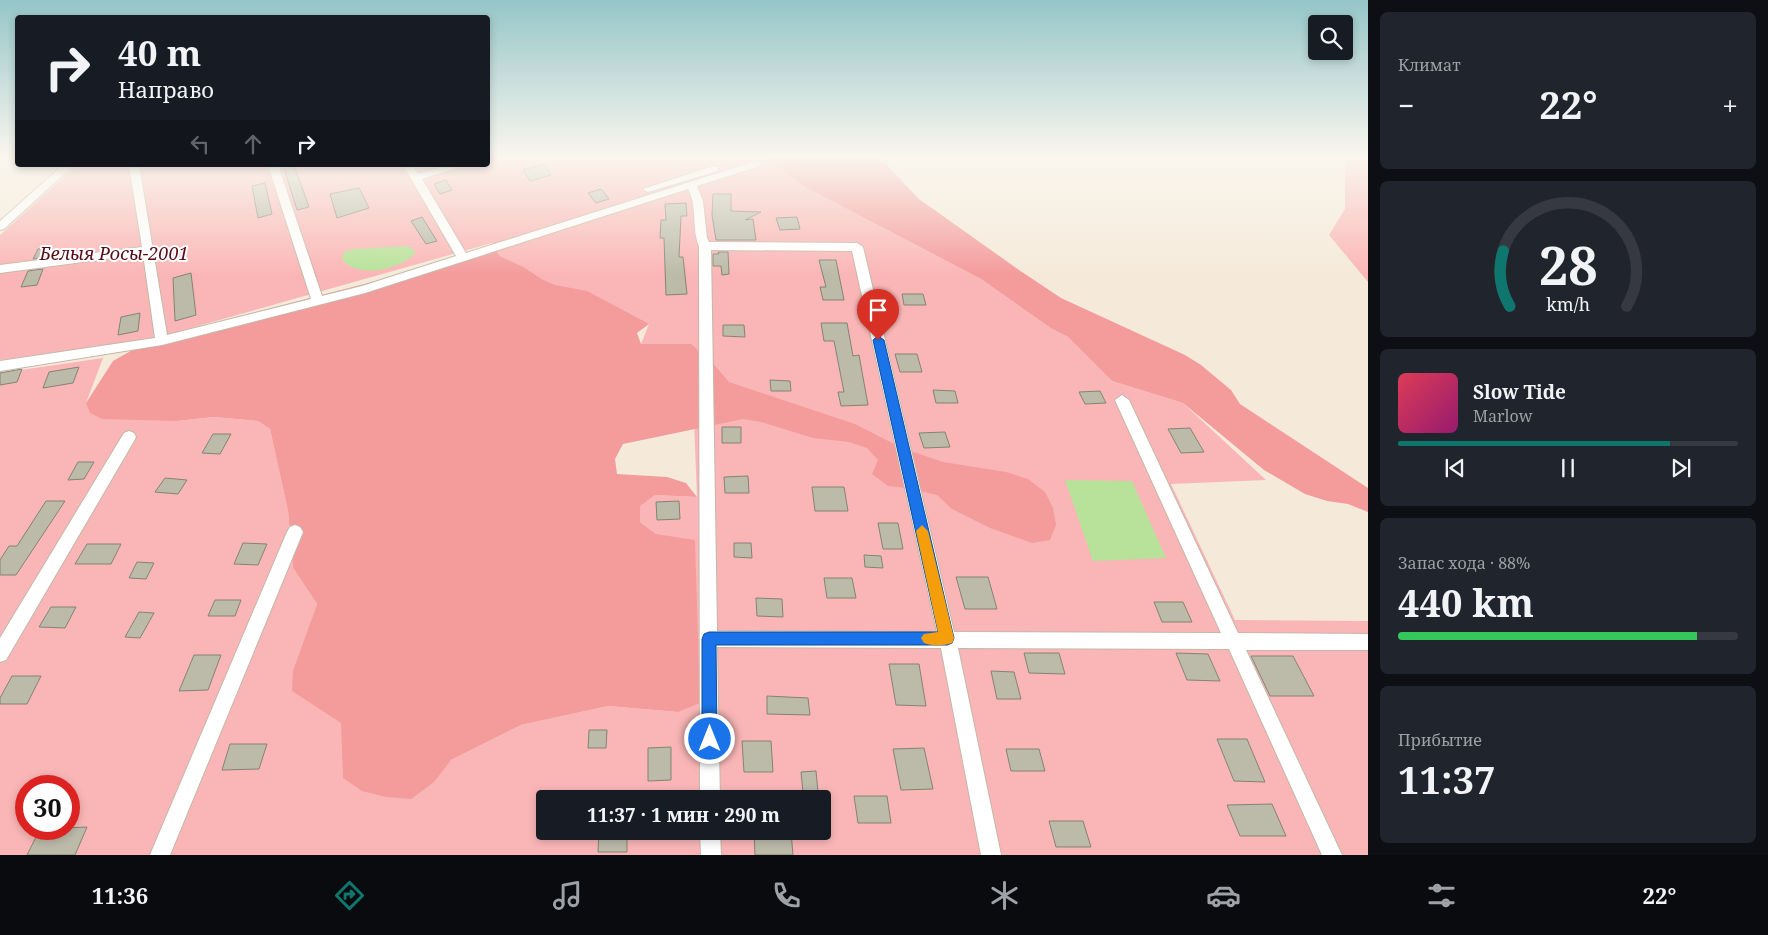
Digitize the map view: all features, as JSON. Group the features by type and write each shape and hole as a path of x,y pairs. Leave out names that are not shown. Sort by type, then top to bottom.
{"street":[{"path":"0,227 35,196"},
{"path":"139,196 162,341"},
{"path":"283,196 317,300"},
{"path":"426,196 460,253"},
{"path":"0,366 162,341 365,289 460,253 635,196"},
{"path":"460,253 658,196"},
{"path":"699,196 700,236 705,246 710,790"},
{"path":"705,246 857,247 947,638 991,855"},
{"path":"0,269 148,250"},
{"path":"1122,400 1332,855"},
{"path":"0,654 129,437"},
{"path":"160,855 295,532"},
{"path":"709,639 947,638 1368,642"},
{"path":"710,840 710,855"}],"green space":[{"name":"Белыя Росы-2001","path":"43,196 822,196 981,279 1052,329 1068,337 1112,381 1183,403 1266,480 1171,484 1235,620 1368,621 1368,855 0,855 0,373 103,358 86,403 176,421 214,417 258,421 270,429 288,511 293,568 317,604 293,670 451,760 521,725 608,706 678,712 656,534 640,522 640,505 655,495 697,497 691,345 641,344 649,324 554,289 522,266 500,256 492,243 152,339 0,360 0,235"},
{"path":"1345,196 1368,196 1368,282 1329,235 1345,209"}],"shaded area":[{"path":"822,196 916,196 1061,298 1185,355 1201,365 1231,390 1240,404 1368,488 1368,512 1348,504 1327,501 1305,494 1264,470 1183,403 1112,381 1068,337 1052,329 981,279"},
{"path":"408,246 416,252 410,258 380,270 358,269 342,259 344,252 354,249"},
{"path":"496,250 500,256 522,266 543,280 555,285 587,291 649,324 637,333 641,344 691,344 711,361 729,382 855,424 902,448 943,462 1006,472 1028,479 1045,492 1053,508 1056,525 1050,540 1032,543 990,528 952,509 937,495 888,486 872,474 878,460 867,448 849,442 813,438 761,422 743,419 623,444 615,459 617,474 667,477 686,483 697,497 655,495 640,506 640,522 656,534 695,540 700,703 678,712 608,706 521,725 451,760 434,782 411,799 386,797 362,791 343,778 341,723 292,691 293,670 317,604 293,568 288,511 270,429 258,421 214,417 176,421 102,419 90,413 86,403 113,361 152,339"},
{"path":"1065,480 1132,481 1166,558 1093,561"}],"building":[{"path":"254,196 268,196 272,214 258,218"},
{"path":"293,196 305,196 309,207 297,210"},
{"path":"331,196 363,196 369,208 337,218"},
{"path":"590,196 607,196 609,199 596,203"},
{"path":"713,196 731,196 731,211 761,212 745,220 753,219 756,240 716,240 712,215"},
{"path":"686,203 687,216 681,216 679,257 683,257 687,294 666,295 664,238 660,238 661,220 666,220 665,204"},
{"path":"422,217 437,241 426,244 411,221"},
{"path":"797,217 800,229 780,230 776,218"},
{"path":"52,248 48,257 33,259 38,249"},
{"path":"718,252 728,252 729,274 722,275 721,266 713,266 713,254 719,254"},
{"path":"819,260 836,260 844,300 823,300 820,287 826,287"},
{"path":"43,269 37,285 21,287 28,271"},
{"path":"191,273 196,315 175,321 173,278"},
{"path":"902,294 923,294 926,305 904,305"},
{"path":"140,313 138,331 118,335 121,317"},
{"path":"821,323 847,323 853,356 859,355 868,405 841,406 838,392 844,392 834,341 824,341"},
{"path":"723,325 744,325 745,337 723,336"},
{"path":"895,354 917,354 922,372 900,372"},
{"path":"79,367 73,383 43,388 49,372"},
{"path":"22,369 17,382 0,385 0,373"},
{"path":"770,380 790,381 791,391 771,391"},
{"path":"933,390 955,391 958,403 936,403"},
{"path":"1100,391 1106,403 1085,404 1079,392"},
{"path":"722,427 741,427 741,443 722,443"},
{"path":"1190,428 1204,452 1181,453 1168,429"},
{"path":"945,432 950,447 924,448 919,433"},
{"path":"213,434 231,434 220,454 202,453"},
{"path":"78,462 94,462 84,479 68,480"},
{"path":"748,476 749,493 725,493 724,477"},
{"path":"165,478 187,480 178,494 155,492"},
{"path":"812,487 844,487 848,511 815,511"},
{"path":"46,501 65,501 16,575 0,575 0,560 9,546 17,546"},
{"path":"679,501 680,519 657,520 656,502"},
{"path":"878,523 898,523 903,549 883,549"},
{"path":"243,543 267,544 258,565 234,564"},
{"path":"734,543 751,543 752,558 734,557"},
{"path":"87,544 121,544 111,564 75,564"},
{"path":"864,555 881,556 883,568 865,567"},
{"path":"137,562 154,563 146,579 129,578"},
{"path":"956,577 988,577 997,609 965,609"},
{"path":"824,578 852,578 856,598 827,598"},
{"path":"756,598 782,599 783,617 757,616"},
{"path":"215,600 241,600 235,616 208,616"},
{"path":"1154,602 1183,602 1192,622 1162,622"},
{"path":"51,607 76,607 65,628 39,627"},
{"path":"139,612 154,613 140,638 125,637"},
{"path":"1024,653 1059,653 1065,674 1029,673"},
{"path":"1176,653 1208,654 1220,681 1187,680"},
{"path":"194,655 221,655 208,690 179,691"},
{"path":"1251,656 1293,656 1314,696 1270,696"},
{"path":"889,664 919,664 926,706 896,705"},
{"path":"991,671 1014,672 1021,699 997,699"},
{"path":"12,676 41,676 27,704 0,704 0,698"},
{"path":"767,696 808,698 810,715 767,714"},
{"path":"589,730 607,730 606,748 588,748"},
{"path":"1217,739 1247,739 1265,782 1234,781"},
{"path":"742,741 771,741 773,772 744,772"},
{"path":"230,744 267,744 259,769 222,770"},
{"path":"671,747 671,780 648,781 648,748"},
{"path":"924,748 933,789 901,790 893,749"},
{"path":"1006,749 1039,749 1045,771 1011,771"},
{"path":"816,771 818,790 803,790 801,772"},
{"path":"854,796 887,796 891,823 858,823"},
{"path":"1272,804 1286,836 1240,836 1227,805"},
{"path":"1049,821 1083,821 1091,847 1056,847"},
{"path":"80,827 87,827 75,855 27,855 34,840 80,840"},
{"path":"599,840 627,840 627,852 598,852"},
{"path":"754,840 792,840 793,855 755,855"}],"slow traffic":[{"path":"922,531 947,638 928,638"}],"route":[{"path":"710,739 709,639 947,638 878,340"}]}
